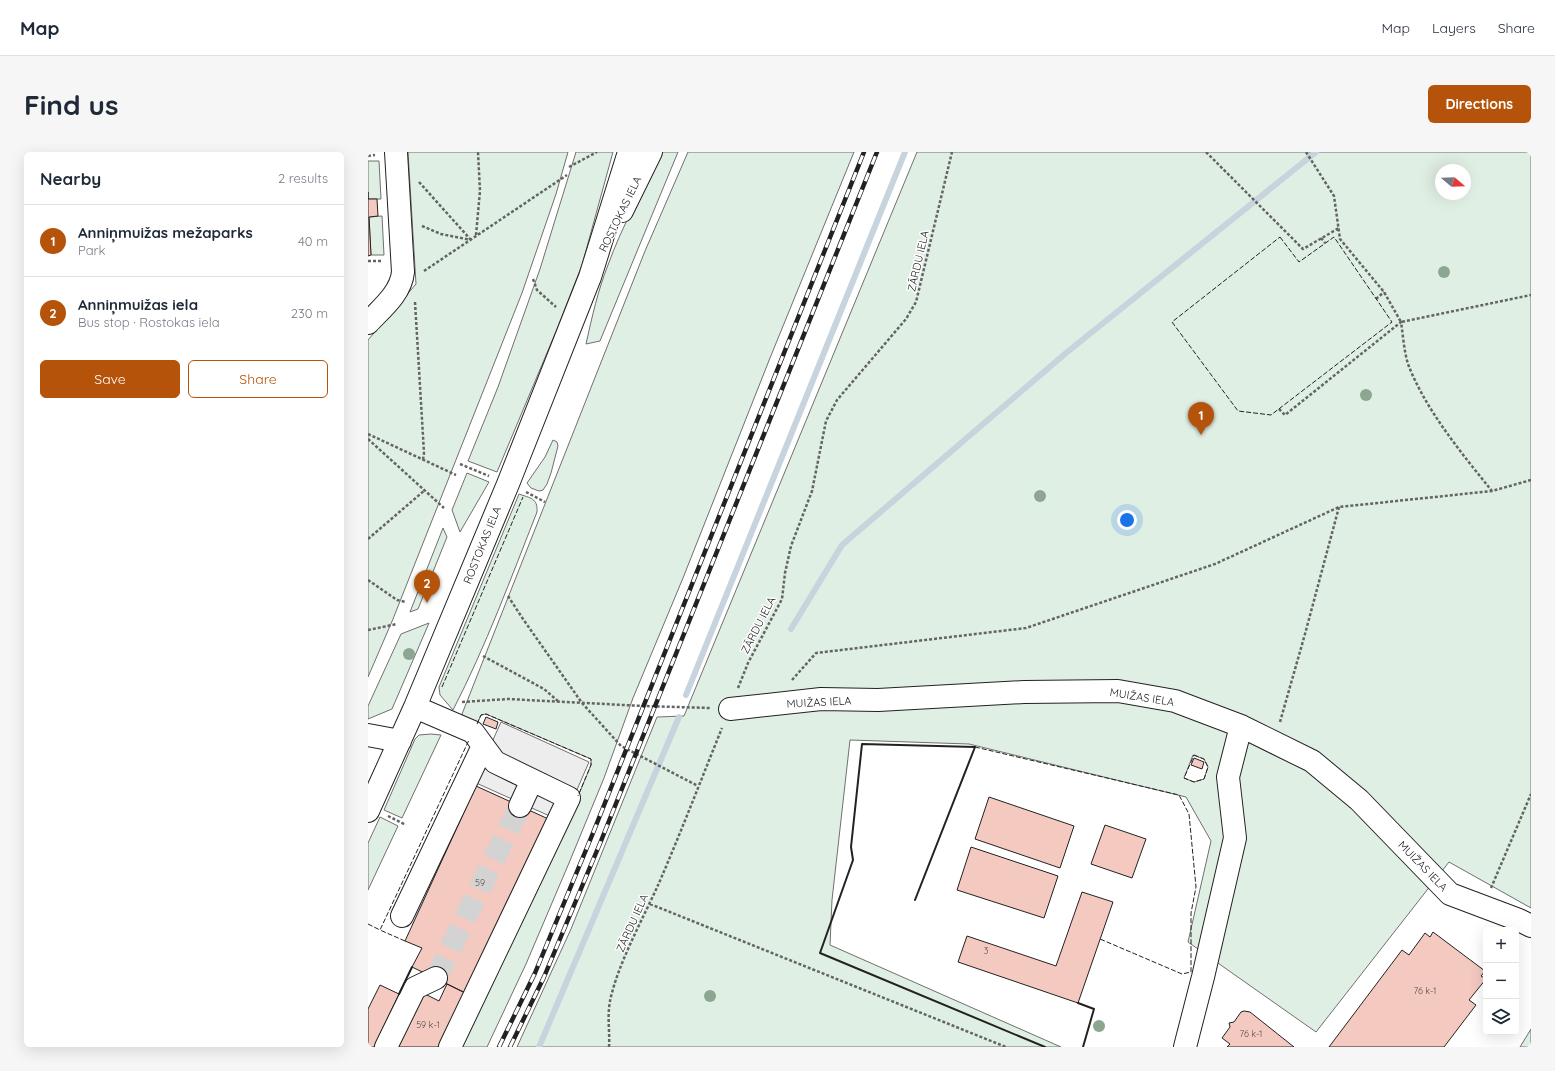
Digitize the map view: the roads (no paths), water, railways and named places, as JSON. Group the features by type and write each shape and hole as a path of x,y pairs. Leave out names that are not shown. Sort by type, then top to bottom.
{"street":[{"path":"368,323 411,273 396,152"},
{"name":"ROSTOKAS IELA","path":"368,811 415,707 508,484 590,276 629,152"},
{"name":"ROSTOKAS IELA","path":"590,276 651,152"},
{"name":"MUIŽAS IELA","path":"730,709 821,699 878,700 1024,692 1118,691 1175,701 1241,726 1312,761 1359,800 1450,894 1531,926"},
{"path":"415,707 473,732 495,762 569,798 450,1047"},
{"path":"1185,1047 1203,977 1235,838 1228,777 1241,726"},
{"path":"368,735 400,741"},
{"path":"402,916 483,746"},
{"path":"520,806 532,780"},
{"path":"386,1047 415,988 436,978"}],"waterway":[{"path":"686,695 905,152"},
{"path":"791,629 842,545 1066,353 1316,152"},
{"path":"539,1047 679,717"}],"tunnel":[{"path":"436,978 520,806"}],"railway":[{"path":"499,1047 535,973 593,833 864,152"},
{"path":"510,1047 544,977 601,841 877,152"}],"place":[{"name":"Anniņmuižas mežaparks","path":"1201,435"},
{"name":"Anniņmuižas iela","path":"427,603"}]}
